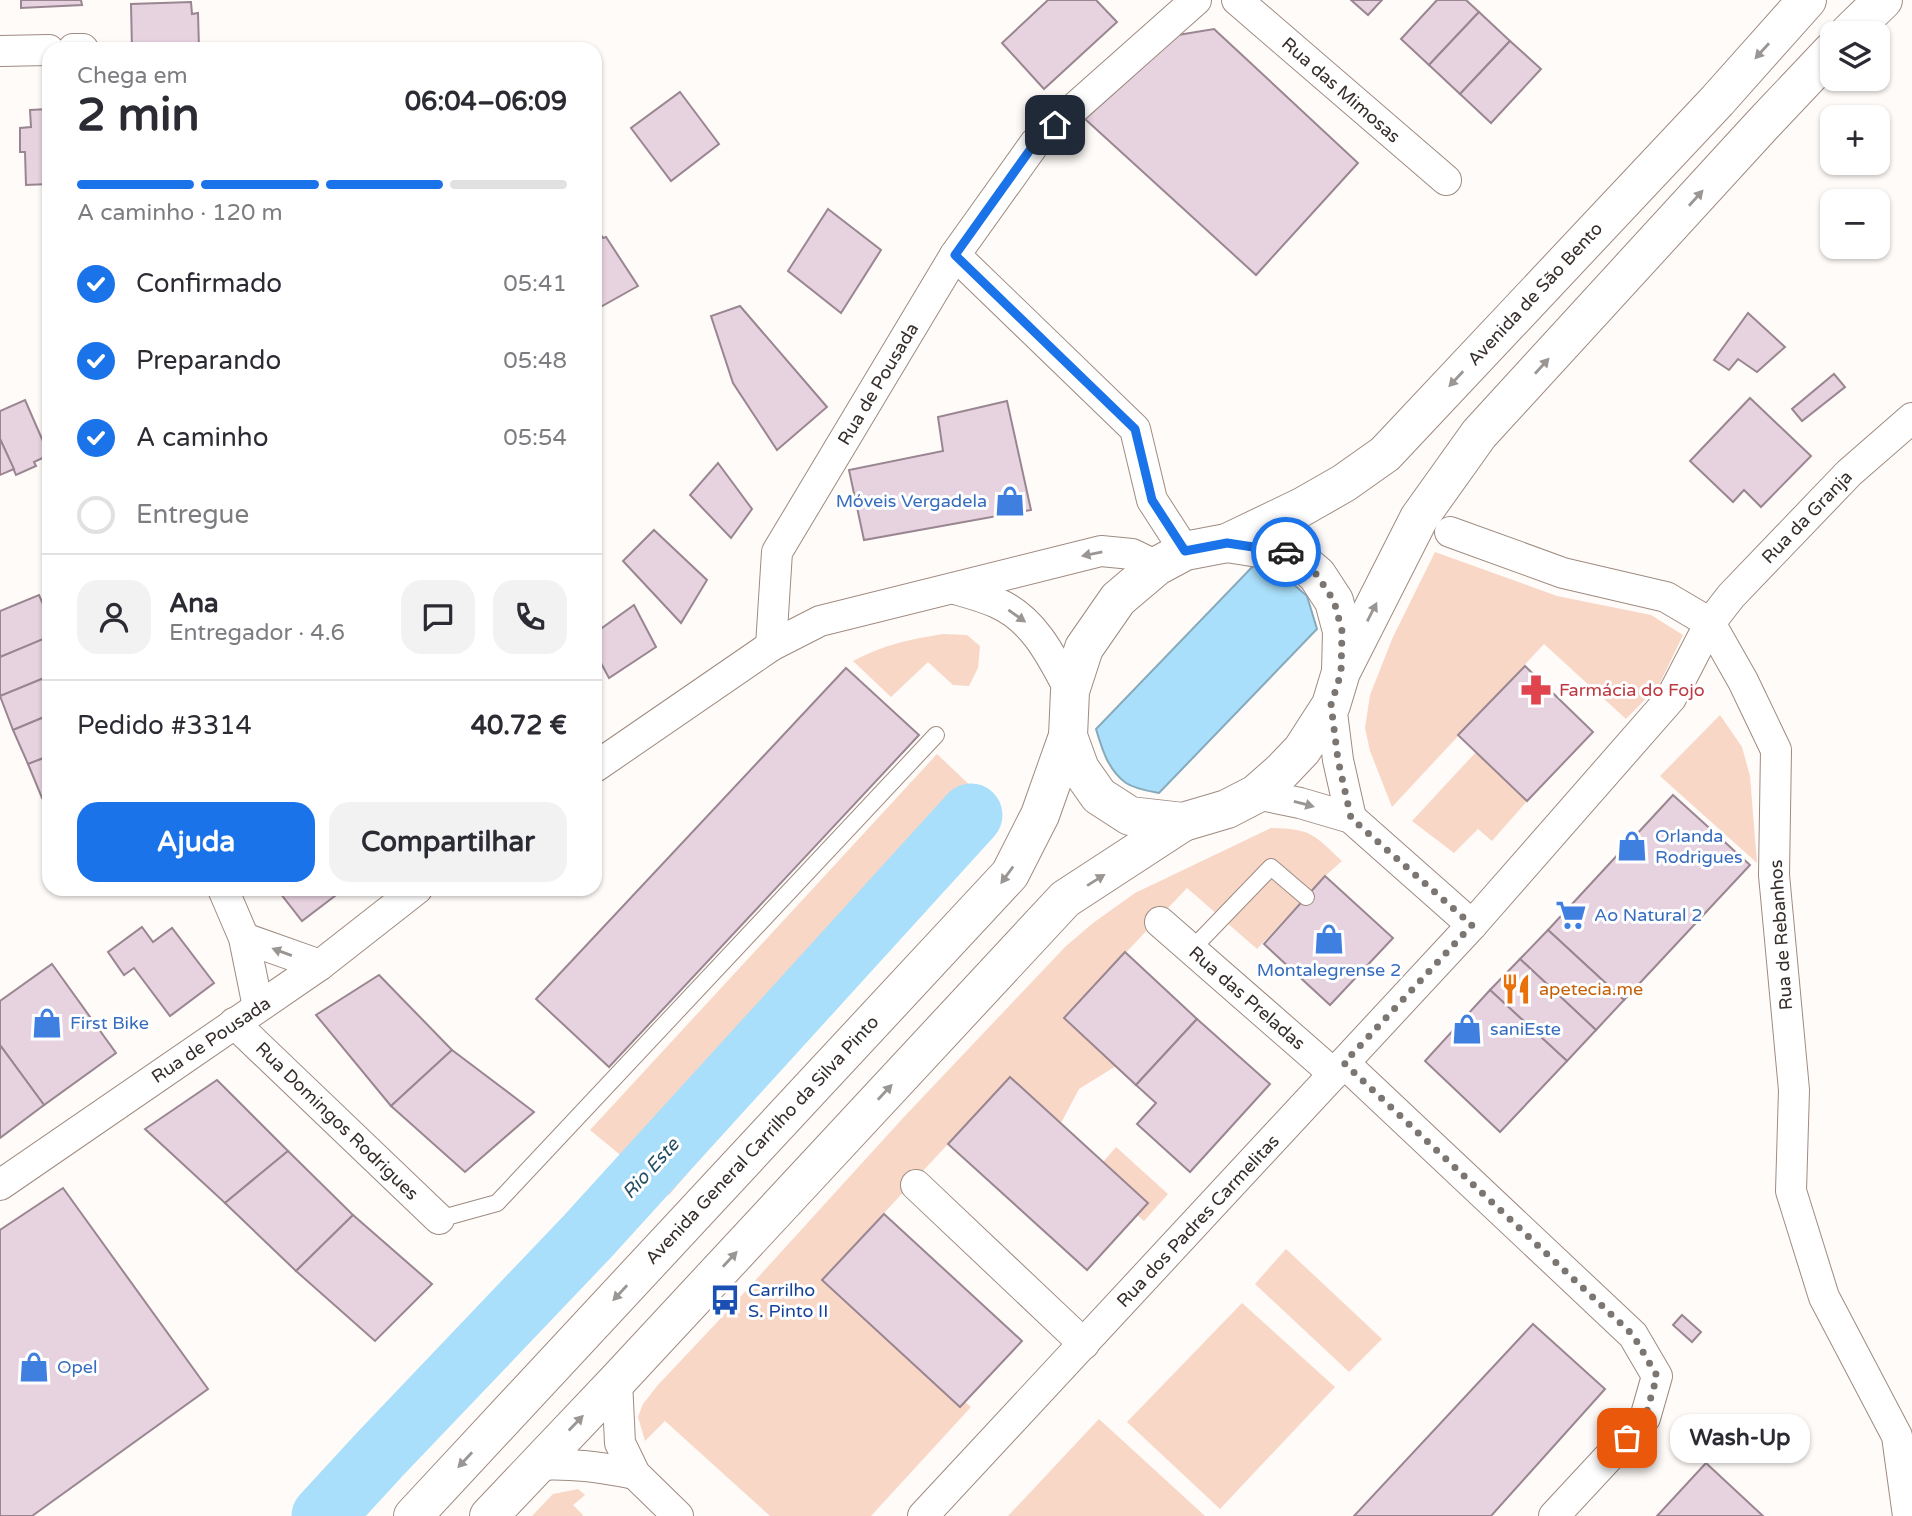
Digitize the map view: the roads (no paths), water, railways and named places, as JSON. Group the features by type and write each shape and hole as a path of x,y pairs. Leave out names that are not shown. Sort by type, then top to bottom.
{"main road":[{"name":"Avenida de São Bento","path":"1807,0 1717,102 1385,454 1345,483 1302,507 1227,543 1171,559 1118,599 1084,648 1070,691 1068,736 1080,769 1099,796 1130,816 1184,822 1227,809 1256,794 1282,771 1302,750 1336,689 1419,518 1479,434 1820,64"},
{"path":"1861,21 1883,0"},
{"name":"Avenida de São Bento","path":"1227,543 1291,553 1317,575 1334,601 1342,631 1336,689"},
{"name":"Avenida General Carrilho da Silva Pinto","path":"413,1516 1010,874 1040,815 1068,736"},
{"path":"488,1516 1065,899 1184,822"}],"street":[{"name":"Rua de Pousada","path":"771,646 778,552 955,255 1035,143 1196,0"},
{"name":"Rua das Mimosas","path":"1237,0 1446,180"},
{"path":"0,51 42,50"},
{"path":"602,762 771,646 820,621 1101,551 1171,559 1152,500 1135,429 955,255"},
{"name":"Rua da Granja","path":"1710,623 1731,596 1849,473 1912,418"},
{"path":"1450,533 1563,573 1666,597 1710,623"},
{"path":"955,589 999,603 1030,625 1070,691"},
{"name":"Rua dos Padres Carmelitas","path":"923,1516 1472,925 1671,698 1710,623"},
{"name":"Rua de Rebanhos","path":"1710,623 1776,750 1774,875 1794,1090 1791,1191 1824,1297 1897,1436 1908,1516"},
{"path":"1336,689 1338,760 1351,818"},
{"path":"1256,794 1351,818 1472,925"},
{"path":"226,896 244,938 246,1015"},
{"name":"Rua de Pousada","path":"0,1185 320,965 408,896"},
{"name":"Rua das Preladas","path":"1160,922 1339,1069 1633,1335 1657,1376 1645,1418 1555,1516"},
{"path":"244,938 320,965"},
{"name":"Rua Domingos Rodrigues","path":"246,1015 439,1219"},
{"path":"916,1185 1084,1344"},
{"path":"617,1381 620,1443 635,1474 678,1516"},
{"path":"536,1465 568,1464 635,1474"}],"lane":[{"path":"439,1219 497,1202 936,735"},
{"path":"1192,950 1270,867 1306,897"}],"water":[{"path":"1254,565 1276,569 1307,596 1317,629 1159,793 1130,785 1120,778 1110,765 1096,729"}],"waterway":[{"name":"Rio Este","path":"323,1516 587,1237 971,815"}],"place":[{"name":"Móveis Vergadela","path":"1010,501"},
{"name":"Farmácia do Fojo","path":"1536,690"},
{"name":"Orlanda Rodrigues","path":"1632,846"},
{"name":"Ao Natural 2","path":"1571,915"},
{"name":"Montalegrense 2","path":"1329,939"},
{"name":"apetecia.me","path":"1516,989"},
{"name":"First Bike","path":"47,1023"},
{"name":"saniEste","path":"1467,1029"},
{"name":"Carrilho S. Pinto II","path":"725,1300"},
{"name":"Opel","path":"34,1367"},
{"name":"Wash-Up","path":"1627,1438"}]}
